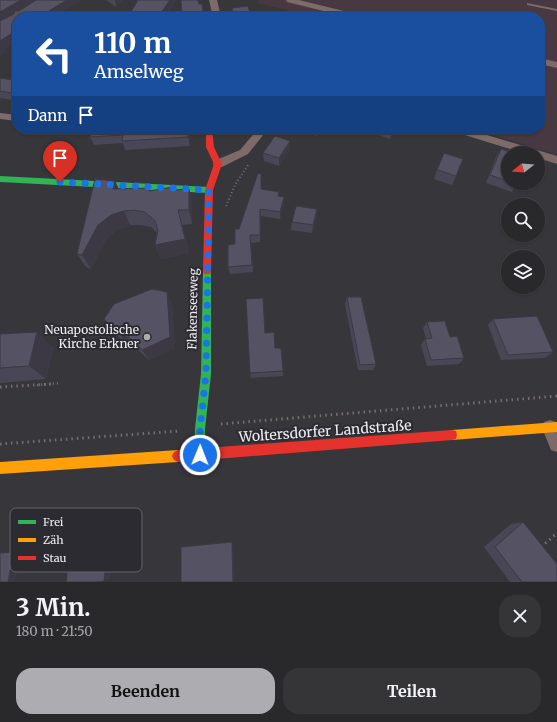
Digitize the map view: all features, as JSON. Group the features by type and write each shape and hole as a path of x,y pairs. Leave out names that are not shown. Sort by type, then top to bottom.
{"street":[{"path":"213,0 217,12"},
{"path":"290,0 337,12"},
{"path":"545,62 557,66"},
{"path":"0,116 12,117"},
{"path":"208,134 208,139 212,152 218,164 244,152 259,134"},
{"path":"473,134 513,146"},
{"path":"545,156 557,160"},
{"name":"Flakenseeweg","path":"200,455 200,429 206,374 209,190 218,164"},
{"path":"0,179 209,190"},
{"path":"553,428 557,444"},
{"name":"Woltersdorfer Landstraße","path":"0,468 200,455 553,428"}],"lane":[{"path":"528,4 557,10"}],"path":[{"path":"225,212 235,185 251,161"},
{"path":"0,387 60,383"},
{"path":"0,444 178,432 225,423 557,396"},
{"path":"224,417 225,423"},
{"path":"540,548 557,533"}],"shaded area":[{"path":"260,0 557,0 557,155 545,151 545,146 529,146 492,134 545,134 545,12 294,12 257,3"}],"building":[{"path":"0,0 21,0 0,12"},
{"path":"36,0 67,0 47,12 15,12 19,11"},
{"path":"138,0 170,0 162,12 131,12"},
{"path":"181,0 198,0 199,4 202,4 203,12 182,12"},
{"path":"248,6 250,12 233,12 232,8"},
{"path":"12,15 12,33 0,41 0,21"},
{"path":"0,78 12,80 12,93 0,91"},
{"path":"90,134 188,134 188,137 122,141 123,135 90,137"},
{"path":"275,136 290,141 279,158 263,153"},
{"path":"501,149 501,179 490,175"},
{"path":"444,153 463,159 456,176 437,170"},
{"path":"258,173 261,174 261,189 279,192 278,196 284,197 280,212 260,209 260,235 250,235 252,265 228,267 228,245 235,244 235,229 239,229"},
{"path":"95,179 115,181 113,189 149,188 149,191 173,187 174,190 189,189 189,210 178,210 185,239 155,245 158,230 155,221 145,212 134,210 124,211 111,215 98,225 82,255 77,254"},
{"path":"296,206 317,209 313,225 292,222"},
{"name":"Neuapostolische Kirche Erkner","path":"152,289 167,292 170,337 142,350 123,331 120,334 104,319 114,304"},
{"path":"347,297 361,297 376,364 360,365"},
{"path":"263,298 265,333 274,332 275,348 281,348 283,371 250,373 246,299"},
{"path":"537,316 553,352 508,355 493,319"},
{"path":"445,321 450,337 457,336 464,358 431,360 425,339 432,338 427,322"},
{"path":"37,332 29,366 0,368 0,334"},
{"path":"523,522 557,564 557,582 522,582 495,547"},
{"path":"232,542 233,582 181,582 181,547"},
{"path":"10,552 10,572 8,582 0,582 0,553"},
{"path":"67,572 105,572 104,581 66,582"}],"traffic: fast":[{"path":"0,179 209,190"},
{"path":"200,455 200,429 206,374 207,271"}],"traffic: slow":[{"path":"452,435 557,427"},
{"path":"0,468 178,456"}],"traffic: jam":[{"path":"207,271 209,190 218,164 210,147 209,134"},
{"path":"178,456 452,435"}],"place":[{"name":"Neuapostolische Kirche Erkner","path":"147,337"}],"route":[{"path":"60,182 209,190 206,374 200,429 200,455"}]}
